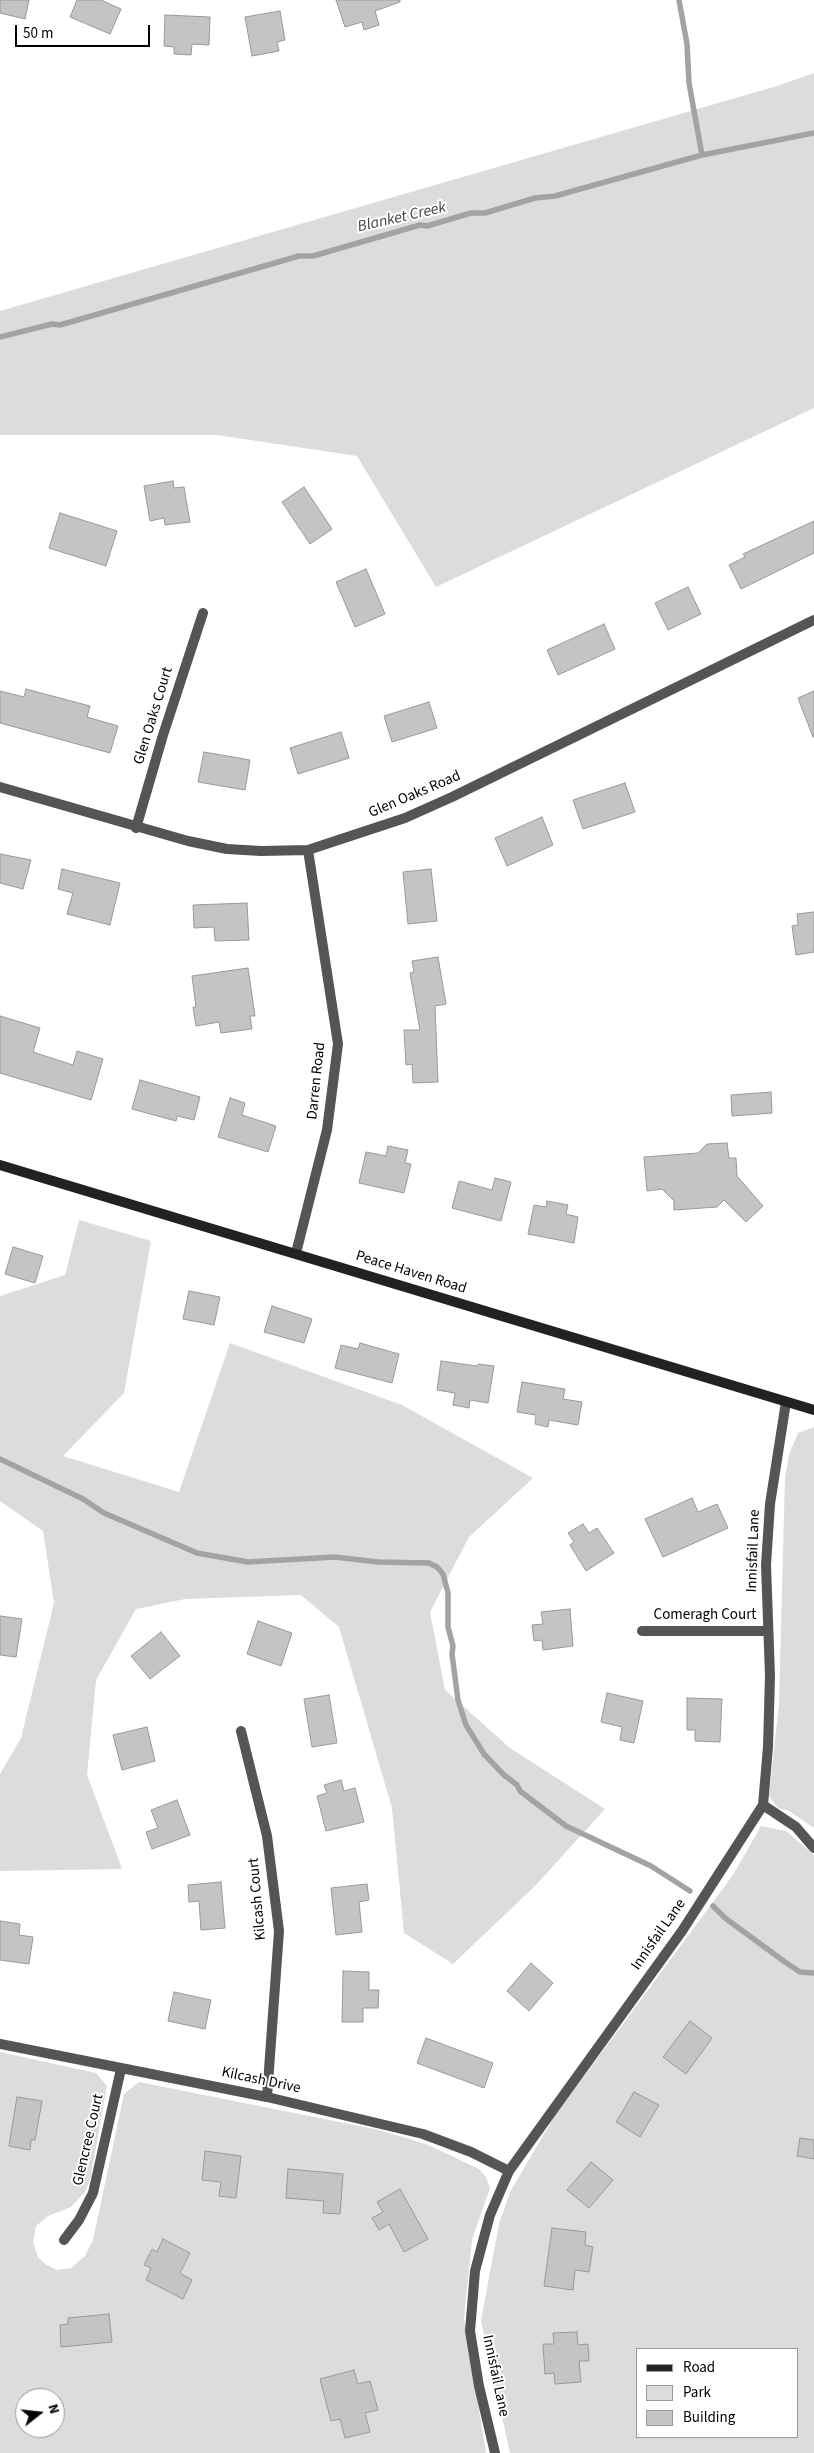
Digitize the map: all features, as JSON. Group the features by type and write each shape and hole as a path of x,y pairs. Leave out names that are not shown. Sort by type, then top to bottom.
{"main road":[{"name":"Peace Haven Road","path":"0,1165 814,1410"}],"street":[{"name":"Glen Oaks Court","path":"136,828 163,735 203,613"},
{"name":"Glen Oaks Road","path":"0,787 136,828 228,849 262,852 308,850 405,818 452,797 814,620"},
{"name":"Darren Road","path":"296,1253 327,1130 338,1044 308,850"},
{"name":"Innisfail Lane","path":"495,2453 479,2386 470,2331 475,2272 490,2215 508,2171 682,1931 763,1805 768,1746 770,1676 766,1565 770,1504 786,1402"},
{"name":"Comeragh Court","path":"642,1631 768,1631"},
{"name":"Kilcash Court","path":"241,1731 267,1836 279,1931 267,2096"},
{"path":"763,1805 796,1827 814,1848"},
{"name":"Kilcash Drive","path":"0,2044 267,2096 423,2134 471,2152 508,2171"},
{"name":"Glencree Court","path":"64,2240 79,2220 93,2192 122,2069"}],"green space":[{"path":"814,73 814,408 436,587 357,456 217,435 0,435 0,311 777,86"},
{"path":"79,1220 151,1241 124,1393 63,1456 179,1492 230,1343 402,1405 533,1478 469,1537 430,1612 445,1690 510,1748 605,1809 535,1886 453,1964 404,1933 392,1808 339,1627 301,1595 185,1599 136,1609 96,1680 87,1775 122,1869 0,1871 0,1774 21,1738 54,1603 43,1531 0,1501 0,1296 65,1275"},
{"path":"814,1427 814,1828 789,1811 778,1808 769,1796 779,1703 785,1478 789,1455 798,1433"},
{"path":"761,1826 786,1831 814,1855 814,2453 510,2453 481,2321 499,2224 510,2192 554,2117 733,1875"},
{"path":"0,2052 96,2073 107,2086 90,2180 85,2192 71,2207 48,2216 36,2226 33,2242 38,2257 45,2264 57,2270 71,2268 85,2256 93,2240 124,2094 139,2082 379,2130 426,2144 479,2169 486,2177 490,2188 472,2240 464,2318 486,2453 0,2453"}],"building":[{"path":"0,0 29,0 25,19 0,13"},
{"path":"77,0 101,0 121,9 110,34 70,17"},
{"path":"336,0 400,0 400,2 375,11 379,25 364,30 362,22 345,27"},
{"path":"280,11 285,40 277,42 279,51 252,56 245,17"},
{"path":"165,15 210,17 209,45 192,44 191,55 174,54 174,47 164,46"},
{"path":"173,481 174,488 184,487 190,522 165,525 164,518 150,521 144,486"},
{"path":"304,487 332,529 310,544 282,502"},
{"path":"60,513 117,531 106,566 49,548"},
{"path":"814,521 814,553 741,589 729,565 745,557 743,554"},
{"path":"366,569 385,614 355,627 336,582"},
{"path":"688,587 701,614 668,630 655,603"},
{"path":"604,624 615,649 558,675 547,650"},
{"path":"26,689 90,706 87,717 118,726 110,753 0,723 0,691 24,697"},
{"path":"814,691 814,737 813,737 798,698"},
{"path":"429,702 437,728 392,742 384,716"},
{"path":"341,732 349,758 298,774 290,748"},
{"path":"204,752 250,760 245,790 198,782"},
{"path":"625,783 635,812 583,829 573,800"},
{"path":"542,817 553,845 507,866 495,838"},
{"path":"0,854 31,860 23,889 0,883"},
{"path":"62,869 120,883 110,925 67,914 73,893 58,889"},
{"path":"431,869 437,921 408,924 403,872"},
{"path":"247,903 249,940 215,941 214,927 194,928 193,905"},
{"path":"814,912 814,952 796,955 792,926 798,925 797,914"},
{"path":"438,957 446,1004 435,1006 438,1082 413,1083 412,1064 406,1065 404,1030 420,1030 410,973 414,972 412,961"},
{"path":"248,968 255,1016 250,1016 252,1029 221,1033 219,1022 196,1026 193,1007 196,1007 192,976"},
{"path":"0,1016 40,1028 33,1052 73,1065 77,1051 103,1059 91,1100 0,1073"},
{"path":"140,1080 200,1097 194,1120 177,1116 176,1121 132,1109"},
{"path":"771,1092 772,1113 732,1116 731,1095"},
{"path":"230,1098 245,1103 242,1115 276,1126 268,1152 218,1137"},
{"path":"727,1143 729,1158 736,1158 737,1176 763,1206 746,1222 724,1200 717,1207 674,1210 674,1201 662,1189 647,1191 644,1157 698,1153 707,1144"},
{"path":"388,1146 408,1150 405,1163 411,1164 404,1193 359,1183 366,1152 386,1156"},
{"path":"495,1178 511,1182 501,1221 452,1208 459,1181 492,1190"},
{"path":"547,1201 568,1205 566,1214 578,1217 574,1243 528,1234 534,1205 546,1207"},
{"path":"13,1247 43,1256 35,1283 5,1274"},
{"path":"189,1291 220,1297 214,1325 183,1319"},
{"path":"272,1306 312,1319 304,1343 264,1332"},
{"path":"360,1343 399,1354 392,1383 335,1368 341,1345 358,1349"},
{"path":"441,1361 477,1366 478,1364 494,1366 488,1403 470,1400 469,1408 453,1405 455,1393 437,1390"},
{"path":"522,1382 565,1389 563,1399 582,1402 578,1425 549,1420 548,1427 535,1424 536,1415 517,1412"},
{"path":"692,1498 698,1512 717,1504 728,1528 663,1557 645,1519"},
{"path":"583,1524 589,1533 597,1528 614,1553 586,1571 570,1545 574,1542 568,1533"},
{"path":"570,1609 573,1646 543,1650 542,1640 534,1641 532,1625 543,1624 541,1612"},
{"path":"0,1616 22,1619 16,1657 0,1655"},
{"path":"258,1621 292,1633 281,1666 247,1654"},
{"path":"161,1632 180,1656 150,1679 131,1656"},
{"path":"607,1693 643,1701 634,1743 620,1740 622,1727 601,1722"},
{"path":"329,1695 337,1743 312,1747 304,1699"},
{"path":"687,1698 722,1699 720,1742 695,1741 695,1730 687,1730"},
{"path":"147,1727 155,1761 122,1770 113,1735"},
{"path":"341,1780 344,1791 355,1788 364,1822 326,1831 317,1796 327,1793 324,1785"},
{"path":"177,1800 190,1835 152,1849 146,1832 158,1828 151,1810"},
{"path":"221,1882 225,1928 201,1930 199,1901 189,1902 188,1885"},
{"path":"367,1884 369,1900 359,1902 362,1932 336,1935 331,1888"},
{"path":"0,1921 20,1924 19,1935 33,1937 29,1964 0,1960"},
{"path":"531,1963 553,1983 529,2011 507,1991"},
{"path":"343,1971 369,1972 369,1990 379,1990 378,2008 363,2008 363,2022 342,2022"},
{"path":"174,1992 211,2000 205,2029 168,2021"},
{"path":"690,2021 712,2038 686,2074 663,2057"},
{"path":"426,2038 493,2063 484,2088 417,2063"},
{"path":"634,2092 659,2105 640,2137 616,2122"},
{"path":"17,2097 42,2101 35,2140 31,2140 30,2150 9,2146"},
{"path":"800,2138 814,2140 814,2159 797,2156"},
{"path":"205,2151 241,2156 236,2198 219,2196 221,2182 202,2180"},
{"path":"591,2162 613,2180 589,2208 567,2190"},
{"path":"288,2169 343,2174 340,2214 323,2213 324,2201 286,2198"},
{"path":"400,2189 428,2239 404,2252 389,2224 379,2230 372,2218 383,2212 377,2202"},
{"path":"552,2228 586,2232 585,2245 593,2247 589,2272 575,2270 573,2290 544,2286"},
{"path":"163,2239 190,2253 180,2273 192,2280 183,2299 146,2280 151,2268 144,2265 152,2249 157,2252"},
{"path":"109,2314 112,2342 61,2347 60,2325 68,2324 68,2318"},
{"path":"577,2332 578,2345 588,2344 589,2361 579,2361 581,2382 555,2384 554,2373 545,2374 543,2344 554,2344 553,2333"},
{"path":"354,2370 358,2384 370,2381 378,2410 365,2413 370,2432 345,2438 340,2419 331,2421 320,2379"}],"waterway":[{"path":"679,0 687,44 689,83 702,155"},
{"name":"Blanket Creek","path":"0,337 52,324 60,325 299,256 313,256 420,225 427,226 471,213 485,213 535,198 555,196 702,155 814,133"},
{"path":"0,1459 83,1499 104,1513 197,1553 248,1562 335,1557 378,1562 429,1563 437,1567 443,1574 448,1593 448,1627 453,1646 452,1654 458,1700 466,1725 484,1754 504,1775 517,1785 520,1791 566,1826 651,1866 690,1891"},
{"path":"713,1906 725,1918 800,1972 814,1973"}]}
